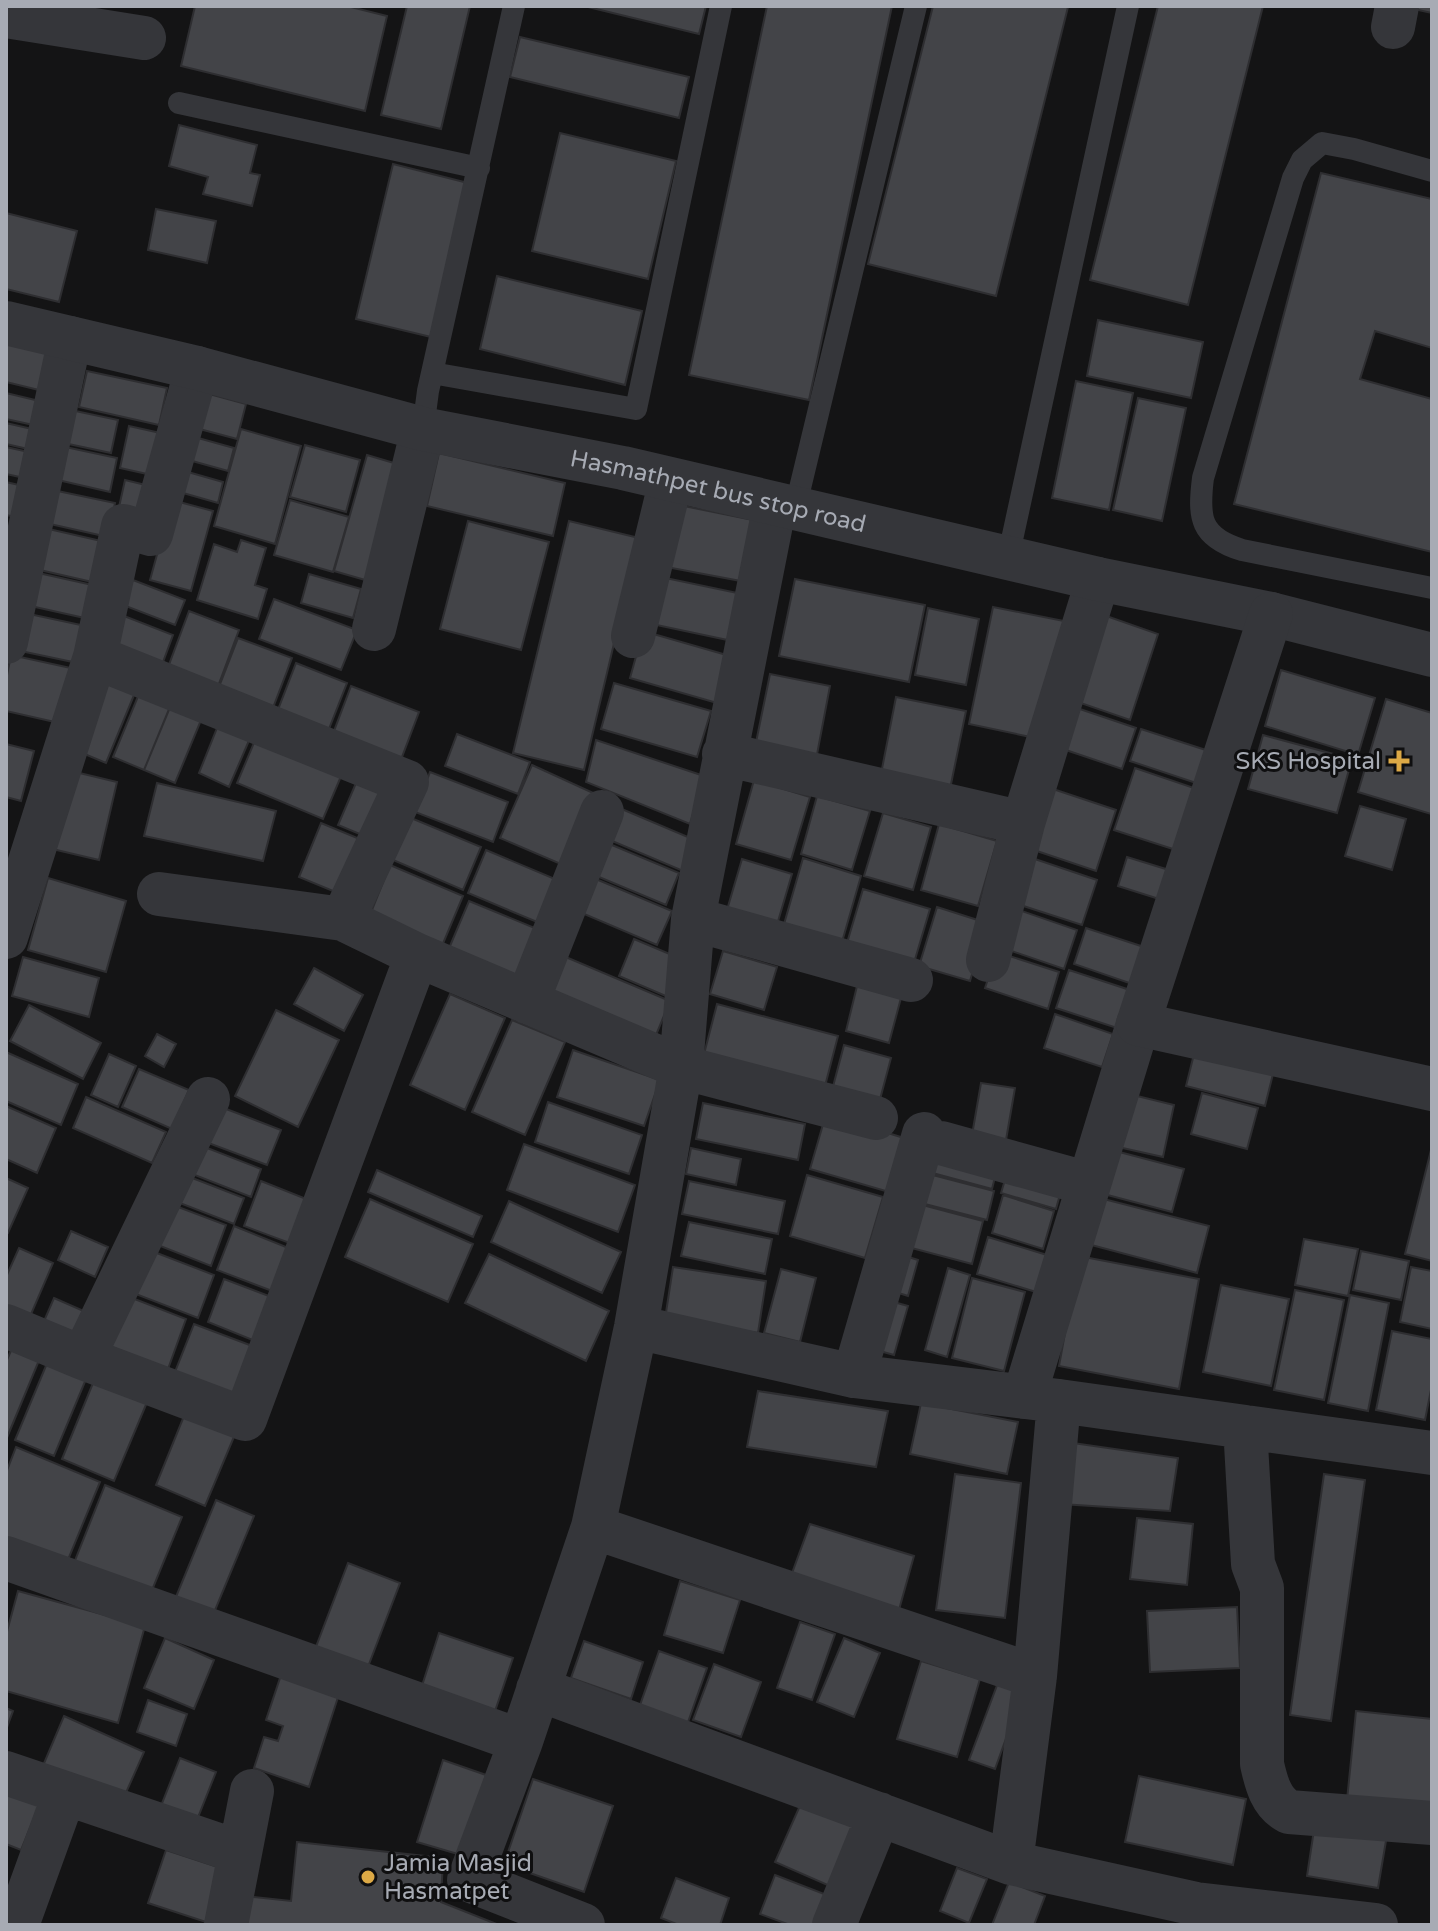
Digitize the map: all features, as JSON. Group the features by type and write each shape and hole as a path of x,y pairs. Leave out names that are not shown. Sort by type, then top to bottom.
{"street":[{"path":"6,16 144,38"},
{"name":"Hasmathpet bus stop road","path":"6,323 197,368 423,429 671,480 1098,579 1271,614 1432,655"},
{"path":"6,642 70,338"},
{"path":"6,937 95,657 123,526 151,534 197,368"},
{"path":"374,629 423,429"},
{"path":"633,636 671,480"},
{"path":"583,1925 469,1880 521,1741 593,1527 636,1327 681,1067 693,919 724,754 785,506"},
{"path":"988,960 1023,823 1098,579"},
{"path":"1011,1863 1035,1676 1042,1399 1089,1184 1271,614"},
{"path":"95,657 407,782 343,919"},
{"path":"724,754 1023,823"},
{"path":"527,1002 602,812"},
{"path":"159,894 343,919 417,955 681,1067 876,1118"},
{"path":"693,919 911,980"},
{"path":"6,1326 245,1419 417,955"},
{"path":"1138,1024 1432,1089"},
{"path":"83,1358 208,1099"},
{"path":"854,1376 933,1138 1089,1184"},
{"path":"636,1327 854,1376 1432,1453"},
{"path":"1245,1427 1253,1564 1262,1588 1262,1764 1267,1787 1280,1807 1289,1812 1432,1823"},
{"path":"593,1527 1035,1676"},
{"path":"6,1558 521,1741"},
{"path":"538,1689 1011,1863 1193,1914 1376,1925"},
{"path":"6,1773 239,1852"},
{"path":"226,1925 252,1791"},
{"path":"17,1925 64,1795"},
{"path":"834,1925 879,1814"}],"lane":[{"path":"423,429 432,373 514,6"},
{"path":"432,373 636,409 721,6"},
{"path":"785,506 916,6"},
{"path":"1008,558 1128,6"},
{"path":"179,103 479,168"},
{"path":"1432,171 1322,143 1302,160 1293,178 1203,478 1199,505 1204,527 1220,543 1432,588"}],"building":[{"path":"195,6 347,6 387,16 365,111 181,66"},
{"path":"407,6 470,6 441,129 381,115"},
{"path":"584,6 706,6 699,34"},
{"path":"767,6 892,6 809,400 689,375"},
{"path":"933,6 1068,7 996,296 868,264"},
{"path":"1158,6 1263,6 1188,305 1090,280"},
{"path":"1432,6 1432,13 1409,8"},
{"path":"520,37 689,77 679,118 510,77"},
{"path":"179,125 257,145 250,173 260,175 252,206 203,194 208,177 169,166"},
{"path":"560,133 676,161 648,279 532,251"},
{"path":"393,164 468,183 431,337 356,319"},
{"path":"1321,173 1432,199 1432,348 1375,331 1360,379 1432,399 1432,552 1234,504"},
{"path":"156,209 216,221 207,263 148,250"},
{"path":"6,213 77,231 59,302 6,289"},
{"path":"497,276 642,311 625,385 480,349"},
{"path":"1098,320 1203,342 1191,398 1087,376"},
{"path":"6,343 55,354 47,392 6,382"},
{"path":"87,371 167,388 159,425 79,407"},
{"path":"1076,381 1133,393 1109,510 1052,498"},
{"path":"202,392 246,404 237,439 192,427"},
{"path":"6,393 52,404 47,428 6,419"},
{"path":"1138,398 1186,408 1162,521 1113,510"},
{"path":"66,409 118,420 111,453 59,442"},
{"path":"6,423 45,432 41,452 6,444"},
{"path":"129,426 165,434 156,476 120,468"},
{"path":"241,429 301,446 275,544 214,526"},
{"path":"191,436 234,448 228,471 185,459"},
{"path":"56,445 117,458 110,492 49,478"},
{"path":"305,445 360,460 346,512 290,497"},
{"path":"6,447 38,454 33,480 6,474"},
{"path":"439,453 565,483 553,536 427,506"},
{"path":"367,455 404,466 372,582 334,571"},
{"path":"181,470 223,482 218,503 176,491"},
{"path":"125,480 154,487 146,522 117,516"},
{"path":"6,482 32,488 25,519 6,515"},
{"path":"48,489 115,503 108,537 41,522"},
{"path":"172,500 213,511 191,591 150,580"},
{"path":"290,500 349,517 333,572 274,555"},
{"path":"674,504 758,521 746,582 661,566"},
{"path":"468,521 549,542 521,650 440,629"},
{"path":"569,521 639,538 584,770 513,753"},
{"path":"40,527 110,543 101,584 31,568"},
{"path":"241,540 266,548 255,585 267,589 258,619 197,600 214,544 237,552"},
{"path":"34,572 97,586 89,619 26,605"},
{"path":"309,574 361,589 353,618 301,603"},
{"path":"656,576 747,595 737,642 647,623"},
{"path":"795,579 925,605 909,682 779,656"},
{"path":"133,580 185,600 175,625 123,605"},
{"path":"274,599 357,630 341,670 259,639"},
{"path":"993,607 1064,621 1040,739 969,724"},
{"path":"928,608 979,619 966,685 915,675"},
{"path":"189,611 239,630 217,689 167,670"},
{"path":"20,612 95,628 87,665 11,649"},
{"path":"1095,612 1158,634 1130,720 1066,698"},
{"path":"119,614 173,635 159,673 104,652"},
{"path":"643,631 730,656 717,703 630,678"},
{"path":"238,638 292,658 271,713 217,692"},
{"path":"11,655 80,670 68,725 6,711 6,680"},
{"path":"296,663 347,683 325,739 274,720"},
{"path":"104,669 139,683 106,763 70,748"},
{"path":"1281,670 1375,698 1358,755 1265,726"},
{"path":"770,674 830,686 815,765 754,752"},
{"path":"614,683 711,711 697,757 601,729"},
{"path":"351,686 419,712 399,765 331,739"},
{"path":"141,689 172,702 144,770 113,757"},
{"path":"896,697 966,711 949,794 880,779"},
{"path":"1386,699 1432,713 1431,814 1358,792"},
{"path":"173,700 204,713 175,783 144,770"},
{"path":"1068,705 1136,728 1122,769 1054,746"},
{"path":"219,723 251,736 229,787 199,773"},
{"path":"1141,729 1212,752 1202,785 1130,761"},
{"path":"457,734 530,762 518,794 445,766"},
{"path":"1263,735 1352,759 1337,813 1248,789"},
{"path":"256,738 342,774 323,819 237,783"},
{"path":"596,740 704,776 690,824 586,782"},
{"path":"6,744 34,751 21,801 6,797"},
{"path":"532,765 602,797 570,868 500,838"},
{"path":"1135,768 1200,790 1179,851 1114,830"},
{"path":"67,770 117,782 99,860 48,848"},
{"path":"430,772 508,802 493,842 415,812"},
{"path":"754,780 810,797 791,860 736,844"},
{"path":"157,783 276,811 263,861 144,836"},
{"path":"356,783 392,798 374,840 338,825"},
{"path":"1044,786 1116,810 1096,871 1025,847"},
{"path":"817,796 870,811 852,870 801,854"},
{"path":"1360,806 1406,819 1392,870 1345,856"},
{"path":"617,807 695,840 683,871 605,838"},
{"path":"883,813 931,827 913,890 864,876"},
{"path":"411,818 481,847 463,890 393,860"},
{"path":"321,823 367,842 345,896 299,877"},
{"path":"939,824 997,841 978,906 921,890"},
{"path":"600,840 679,873 666,905 587,872"},
{"path":"486,850 555,879 537,922 468,893"},
{"path":"1029,857 1097,880 1082,925 1014,903"},
{"path":"1127,857 1169,870 1159,899 1118,886"},
{"path":"803,858 861,876 838,956 780,938"},
{"path":"742,859 792,874 774,935 724,920"},
{"path":"390,865 463,896 442,946 370,915"},
{"path":"584,874 672,911 657,945 570,908"},
{"path":"48,878 126,901 106,972 28,950"},
{"path":"863,889 930,909 911,973 844,953"},
{"path":"469,901 542,931 520,984 447,953"},
{"path":"937,907 987,923 970,981 919,966"},
{"path":"1013,908 1077,930 1064,969 1000,947"},
{"path":"1086,928 1147,948 1135,985 1074,964"},
{"path":"634,939 684,960 668,997 619,976"},
{"path":"723,951 777,967 764,1010 710,994"},
{"path":"997,952 1059,972 1048,1009 985,988"},
{"path":"561,955 670,1001 654,1040 544,995"},
{"path":"23,957 99,978 89,1017 12,996"},
{"path":"314,968 363,995 344,1031 294,1004"},
{"path":"1069,970 1133,991 1120,1029 1056,1008"},
{"path":"857,986 901,998 889,1043 846,1031"},
{"path":"450,994 505,1018 465,1110 410,1085"},
{"path":"717,1004 838,1036 824,1090 703,1058"},
{"path":"29,1005 101,1043 83,1079 10,1041"},
{"path":"276,1010 339,1040 298,1127 235,1096"},
{"path":"1055,1014 1113,1034 1102,1067 1044,1048"},
{"path":"512,1020 565,1042 525,1135 472,1112"},
{"path":"157,1034 176,1044 164,1067 145,1056"},
{"path":"844,1045 891,1058 878,1107 831,1094"},
{"path":"573,1050 660,1080 644,1126 557,1097"},
{"path":"6,1052 78,1084 61,1125 6,1101"},
{"path":"109,1054 136,1066 118,1107 91,1095"},
{"path":"1194,1054 1273,1074 1265,1106 1186,1086"},
{"path":"139,1069 189,1090 172,1129 122,1107"},
{"path":"981,1083 1015,1088 1006,1140 972,1135"},
{"path":"1202,1093 1258,1108 1247,1149 1191,1134"},
{"path":"1129,1094 1174,1105 1163,1157 1118,1147"},
{"path":"86,1097 166,1132 152,1163 73,1128"},
{"path":"208,1102 281,1130 267,1165 195,1138"},
{"path":"548,1102 642,1135 629,1174 535,1142"},
{"path":"703,1103 805,1124 798,1160 696,1139"},
{"path":"6,1106 56,1128 37,1173 6,1159"},
{"path":"826,1114 904,1138 889,1192 810,1169"},
{"path":"197,1144 261,1169 251,1197 187,1172"},
{"path":"524,1144 635,1185 618,1232 507,1190"},
{"path":"932,1144 999,1161 992,1189 925,1171"},
{"path":"1432,1146 1432,1261 1405,1254"},
{"path":"691,1148 741,1159 736,1185 686,1174"},
{"path":"1108,1149 1184,1169 1172,1212 1096,1192"},
{"path":"1010,1163 1064,1180 1056,1209 1001,1193"},
{"path":"377,1170 482,1216 473,1237 368,1192"},
{"path":"925,1173 994,1191 987,1220 917,1202"},
{"path":"182,1174 244,1198 234,1224 172,1200"},
{"path":"807,1175 883,1197 865,1258 790,1236"},
{"path":"6,1178 28,1188 8,1233 6,1232"},
{"path":"261,1181 319,1204 303,1248 244,1226"},
{"path":"689,1181 785,1201 778,1234 682,1214"},
{"path":"1003,1195 1054,1211 1043,1249 992,1233"},
{"path":"1092,1196 1209,1226 1197,1273 1080,1242"},
{"path":"370,1199 473,1244 448,1302 345,1257"},
{"path":"509,1201 621,1252 602,1293 491,1242"},
{"path":"165,1202 226,1225 211,1266 150,1242"},
{"path":"915,1203 983,1221 972,1264 904,1246"},
{"path":"689,1222 772,1239 765,1274 681,1256"},
{"path":"234,1226 296,1251 280,1294 217,1270"},
{"path":"71,1231 108,1247 95,1277 58,1260"},
{"path":"988,1237 1047,1255 1036,1292 977,1274"},
{"path":"1304,1239 1358,1249 1348,1296 1295,1285"},
{"path":"19,1248 53,1263 29,1319 6,1308 6,1277"},
{"path":"149,1250 214,1275 198,1318 133,1293"},
{"path":"1361,1251 1409,1261 1401,1300 1353,1290"},
{"path":"896,1253 918,1260 908,1296 886,1289"},
{"path":"489,1254 609,1311 586,1361 465,1303"},
{"path":"1079,1256 1199,1279 1179,1389 1059,1366"},
{"path":"673,1267 766,1281 758,1333 665,1319"},
{"path":"1411,1267 1432,1271 1432,1329 1400,1322"},
{"path":"948,1268 970,1275 947,1357 925,1350"},
{"path":"781,1269 816,1278 800,1342 764,1333"},
{"path":"972,1278 1025,1292 1004,1371 952,1358"},
{"path":"224,1279 277,1299 260,1343 208,1322"},
{"path":"1221,1285 1289,1299 1271,1386 1203,1372"},
{"path":"1295,1290 1344,1300 1324,1400 1274,1390"},
{"path":"1350,1295 1389,1303 1368,1411 1328,1403"},
{"path":"127,1296 186,1319 168,1369 109,1346"},
{"path":"54,1298 86,1312 74,1342 41,1328"},
{"path":"883,1299 908,1306 894,1355 869,1348"},
{"path":"194,1324 255,1347 233,1405 171,1382"},
{"path":"1392,1331 1432,1339 1432,1385 1425,1420 1376,1410"},
{"path":"13,1346 40,1358 6,1440 6,1362"},
{"path":"50,1356 89,1372 54,1456 15,1440"},
{"path":"95,1378 148,1400 114,1481 62,1459"},
{"path":"758,1391 888,1411 876,1467 747,1447"},
{"path":"921,1403 1018,1422 1007,1474 910,1454"},
{"path":"186,1411 236,1432 205,1506 156,1485"},
{"path":"1066,1442 1178,1458 1170,1511 1061,1504"},
{"path":"16,1447 100,1482 63,1572 6,1548 6,1473"},
{"path":"955,1474 1021,1483 1005,1618 936,1610"},
{"path":"1324,1474 1365,1480 1331,1721 1290,1715"},
{"path":"105,1485 182,1517 148,1600 72,1568"},
{"path":"216,1500 254,1516 211,1620 173,1604"},
{"path":"1137,1518 1193,1524 1187,1585 1130,1579"},
{"path":"810,1524 914,1556 897,1617 791,1576"},
{"path":"348,1563 400,1583 366,1672 314,1652"},
{"path":"680,1581 740,1600 723,1653 664,1635"},
{"path":"18,1591 145,1626 118,1723 6,1691 6,1635"},
{"path":"1237,1607 1240,1668 1150,1672 1147,1611"},
{"path":"800,1622 835,1634 812,1700 777,1688"},
{"path":"439,1633 513,1658 491,1723 418,1698"},
{"path":"165,1638 214,1660 194,1709 144,1688"},
{"path":"844,1638 880,1653 854,1717 817,1702"},
{"path":"584,1641 643,1662 631,1699 571,1678"},
{"path":"659,1651 707,1668 687,1725 639,1708"},
{"path":"921,1661 980,1679 957,1757 897,1739"},
{"path":"714,1664 761,1682 741,1737 693,1720"},
{"path":"283,1669 341,1688 309,1787 254,1768 264,1737 278,1741 283,1726 266,1720"},
{"path":"999,1680 1024,1689 995,1769 969,1760"},
{"path":"148,1700 187,1714 176,1746 137,1732"},
{"path":"6,1708 13,1711 6,1730"},
{"path":"1356,1711 1432,1719 1432,1809 1347,1800"},
{"path":"64,1716 144,1752 121,1804 42,1768"},
{"path":"180,1758 216,1772 193,1830 157,1816"},
{"path":"443,1760 486,1775 461,1855 417,1842"},
{"path":"1139,1776 1246,1799 1233,1865 1125,1842"},
{"path":"533,1779 613,1806 584,1892 504,1864"},
{"path":"6,1789 40,1803 21,1850 6,1844"},
{"path":"802,1801 859,1827 832,1887 775,1862"},
{"path":"1315,1823 1387,1835 1378,1888 1307,1876"},
{"name":"Jamia Masjid Hasmatpet","path":"297,1842 443,1858 441,1902 499,1925 241,1925 244,1896 291,1901"},
{"path":"166,1850 230,1871 212,1924 148,1903"},
{"path":"957,1868 987,1879 969,1923 940,1911"},
{"path":"775,1875 832,1897 821,1925 790,1925 760,1914"},
{"path":"676,1878 729,1898 720,1925 679,1925 661,1918"},
{"path":"1009,1882 1045,1896 1034,1925 992,1925"}],"place":[{"name":"SKS Hospital","path":"1399,761"},
{"name":"Jamia Masjid Hasmatpet","path":"368,1877"}]}
